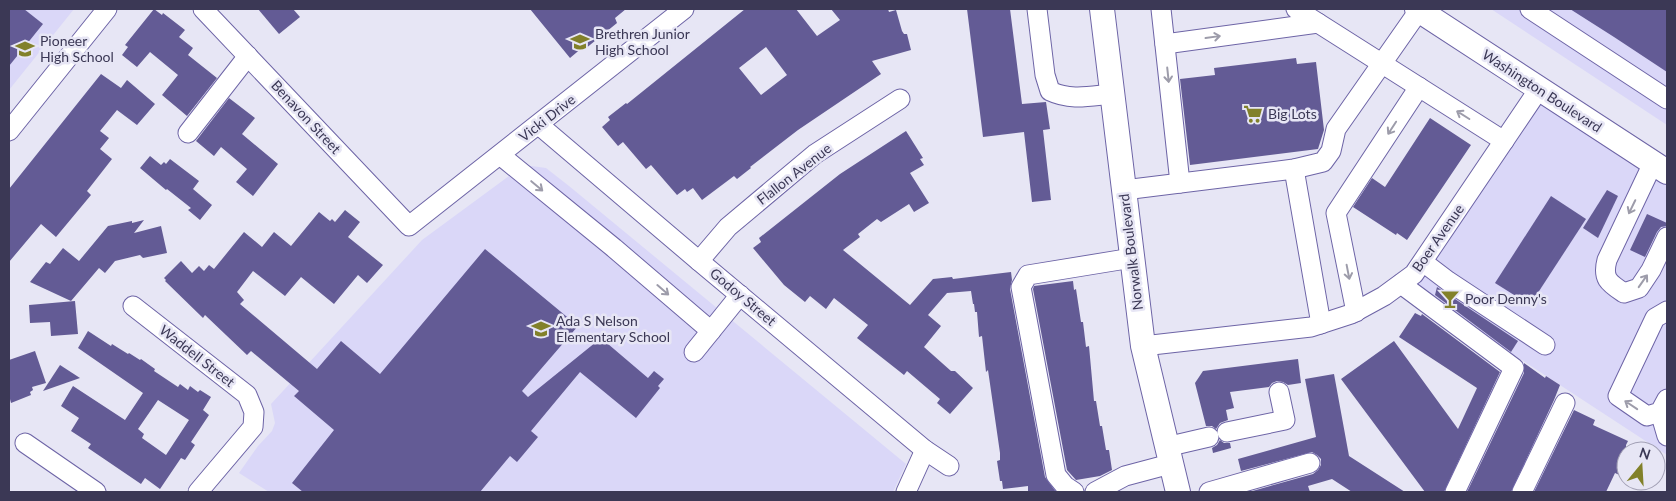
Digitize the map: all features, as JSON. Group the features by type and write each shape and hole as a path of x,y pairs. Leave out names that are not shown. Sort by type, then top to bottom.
{"main road":[{"name":"Norwalk Boulevard","path":"1107,9 1112,94 1142,346 1178,492"},
{"name":"Washington Boulevard","path":"1419,9 1660,168"}],"street":[{"path":"9,131 107,9"},
{"name":"Benavon Street","path":"203,9 409,226"},
{"name":"Vicki Drive","path":"409,226 684,9"},
{"path":"1037,9 1045,75 1050,91 1061,96 1075,98 1112,94"},
{"path":"1161,9 1180,183"},
{"path":"1296,9 1504,141"},
{"path":"1124,190 1294,169 1324,162 1331,151 1336,129 1419,9"},
{"path":"1530,9 1667,99"},
{"path":"1165,44 1318,23"},
{"path":"188,133 248,56"},
{"path":"1356,312 1336,213 1418,87"},
{"name":"Boer Avenue","path":"1142,346 1311,327 1356,312 1384,296 1414,274 1423,262 1539,89"},
{"name":"Flallon Avenue","path":"699,261 728,227 815,154 900,99"},
{"name":"Godoy Street","path":"539,125 925,450 949,466"},
{"path":"500,155 614,248 710,331"},
{"path":"1660,168 1607,260 1604,270 1608,282 1624,293 1639,288 1651,270 1667,237"},
{"path":"1294,169 1321,324"},
{"path":"1074,492 1065,486 1056,475 1021,287 1028,275 1132,258"},
{"path":"1423,262 1448,282 1545,345"},
{"path":"1401,284 1514,368 1455,492"},
{"path":"694,352 740,295"},
{"name":"Waddell Street","path":"133,306 247,395 254,412 254,427 198,492"},
{"path":"1667,311 1655,318 1618,396 1647,416 1664,405 1667,436"},
{"path":"1095,492 1168,456 1218,435 1285,420 1279,392"},
{"path":"1522,492 1565,402"},
{"path":"24,443 96,492"},
{"path":"906,492 925,450"},
{"path":"1209,492 1310,463"}],"shaded area":[{"name":"Pioneer High School","path":"9,9 74,9 9,90"},
{"path":"1491,9 1667,9 1667,125"},
{"path":"1541,99 1667,181 1667,455 1666,441 1646,441 1410,287 1445,247"},
{"name":"Ada S Nelson Elementary School","path":"524,165 546,168 569,186 906,464 893,492 269,492 239,473 258,446 272,431 275,423 271,404 422,240"}],"building":[{"path":"9,9 24,9 43,24 9,66"},
{"path":"154,9 162,15 163,13 185,30 179,37 193,48 188,55 217,78 187,116 162,95 178,75 150,52 137,67 122,55 128,47 125,45"},
{"path":"258,9 293,9 300,17 279,34"},
{"path":"530,9 626,9 615,18 617,23 585,49 583,47 570,58"},
{"path":"745,9 796,9 817,36 840,20 831,9 888,9 889,12 896,10 902,31 904,34 907,34 911,50 872,61 881,74 798,130 737,179 734,176 702,200 693,188 687,192 685,189 677,195 651,165 646,169 623,142 618,146 602,127 610,120 608,117 627,104","holes":["766,47 787,75 761,95 739,68"]},
{"path":"967,9 1010,9 1022,104 1046,102 1050,129 1043,130 1051,200 1032,202 1024,132 983,137"},
{"path":"1570,9 1667,9 1667,72 1614,37"},
{"name":"Big Lots","path":"1296,58 1297,64 1316,62 1324,130 1318,149 1190,165 1180,79 1215,75 1214,68"},
{"path":"101,74 121,88 127,80 155,104 137,125 117,110 100,131 109,138 100,149 112,159 87,191 91,195 56,237 41,224 9,262 9,189"},
{"path":"229,98 255,118 242,134 278,164 253,196 236,182 247,169 221,147 214,156 196,141"},
{"path":"1430,118 1471,145 1407,240 1353,207 1372,178 1385,187"},
{"path":"906,131 923,158 920,159 924,165 910,173 929,203 914,212 909,204 881,222 877,219 858,234 860,237 843,250 910,305 933,279 952,277 953,279 1011,272 1010,289 1045,477 1056,492 1028,492 1028,486 1003,489 997,461 1000,460 1000,453 988,370 986,372 982,336 979,337 977,312 975,312 971,291 947,293 928,315 941,326 924,347 973,388 950,414 937,403 940,399 907,371 904,375 857,338 868,325 834,298 826,309 810,296 805,302 784,285 753,248 761,242 759,238 840,174"},
{"path":"150,156 161,165 164,162 166,164 170,159 199,181 193,189 212,205 200,220 188,210 191,208 140,168"},
{"path":"1607,190 1618,196 1598,238 1583,228"},
{"path":"1551,196 1586,219 1530,305 1495,283"},
{"path":"345,210 360,222 348,237 383,265 367,283 358,275 334,304 301,277 285,296 253,271 237,292 244,300 240,304 317,369 341,341 380,374 485,249 578,326 522,391 528,397 601,338 648,378 654,371 664,379 658,386 660,388 636,418 580,372 531,431 538,437 517,462 510,456 480,492 303,492 292,483 334,430 294,396 299,391 251,351 247,355 205,315 203,318 164,278 181,261 192,273 199,266 204,271 209,265 214,269 244,232 262,247 274,232 291,246 319,212 330,221 332,219 335,222"},
{"path":"1647,214 1667,223 1667,226 1661,227 1657,232 1645,257 1630,250"},
{"path":"144,220 134,233 161,226 167,253 143,258 140,255 115,261 105,273 99,268 71,301 30,282 46,262 50,264 63,248 79,261 108,226"},
{"path":"1073,281 1081,322 1083,322 1086,347 1089,346 1094,401 1096,401 1106,450 1109,450 1112,470 1100,476 1076,480 1067,470 1033,289 1034,286"},
{"path":"1437,287 1518,341 1511,352 1435,295"},
{"path":"75,301 78,334 51,336 50,322 30,323 29,305"},
{"path":"1415,313 1421,316 1422,314 1500,372 1444,492 1425,492 1341,379 1394,341 1458,429 1477,388 1399,337"},
{"path":"88,331 111,346 112,344 128,354 141,359 155,369 154,371 178,387 180,384 188,390 190,386 198,392 200,390 211,397 203,410 209,415 191,442 195,445 185,460 181,458 160,489 145,478 141,484 88,448 91,444 71,431 79,418 61,406 73,386 125,420 143,393 78,348","holes":["158,400 189,420 166,455 142,438 144,434 138,429"]},
{"path":"35,351 46,383 32,387 31,395 11,403 9,395 9,360"},
{"path":"1298,359 1301,383 1288,385 1277,381 1269,387 1230,392 1234,408 1226,410 1228,420 1220,423 1216,429 1212,426 1206,426 1195,383 1203,371"},
{"path":"1524,363 1545,378 1546,376 1560,385 1554,400 1511,492 1467,492 1524,373"},
{"path":"60,365 80,378 43,391"},
{"path":"1334,374 1349,456 1405,492 1352,492 1332,479 1308,486 1310,492 1249,492 1313,474 1318,470 1321,465 1321,459 1312,452 1241,471 1238,459 1316,437 1305,379"},
{"path":"1574,410 1595,420 1593,425 1628,441 1616,441 1616,473 1606,492 1534,492"},
{"path":"1220,440 1224,443 1230,443 1231,448 1213,453 1212,448"}],"place":[{"name":"Brethren Junior High School","path":"580,42"},
{"name":"Pioneer High School","path":"25,49"},
{"name":"Big Lots","path":"1253,114"},
{"name":"Poor Denny's","path":"1450,299"},
{"name":"Ada S Nelson Elementary School","path":"541,329"}]}
